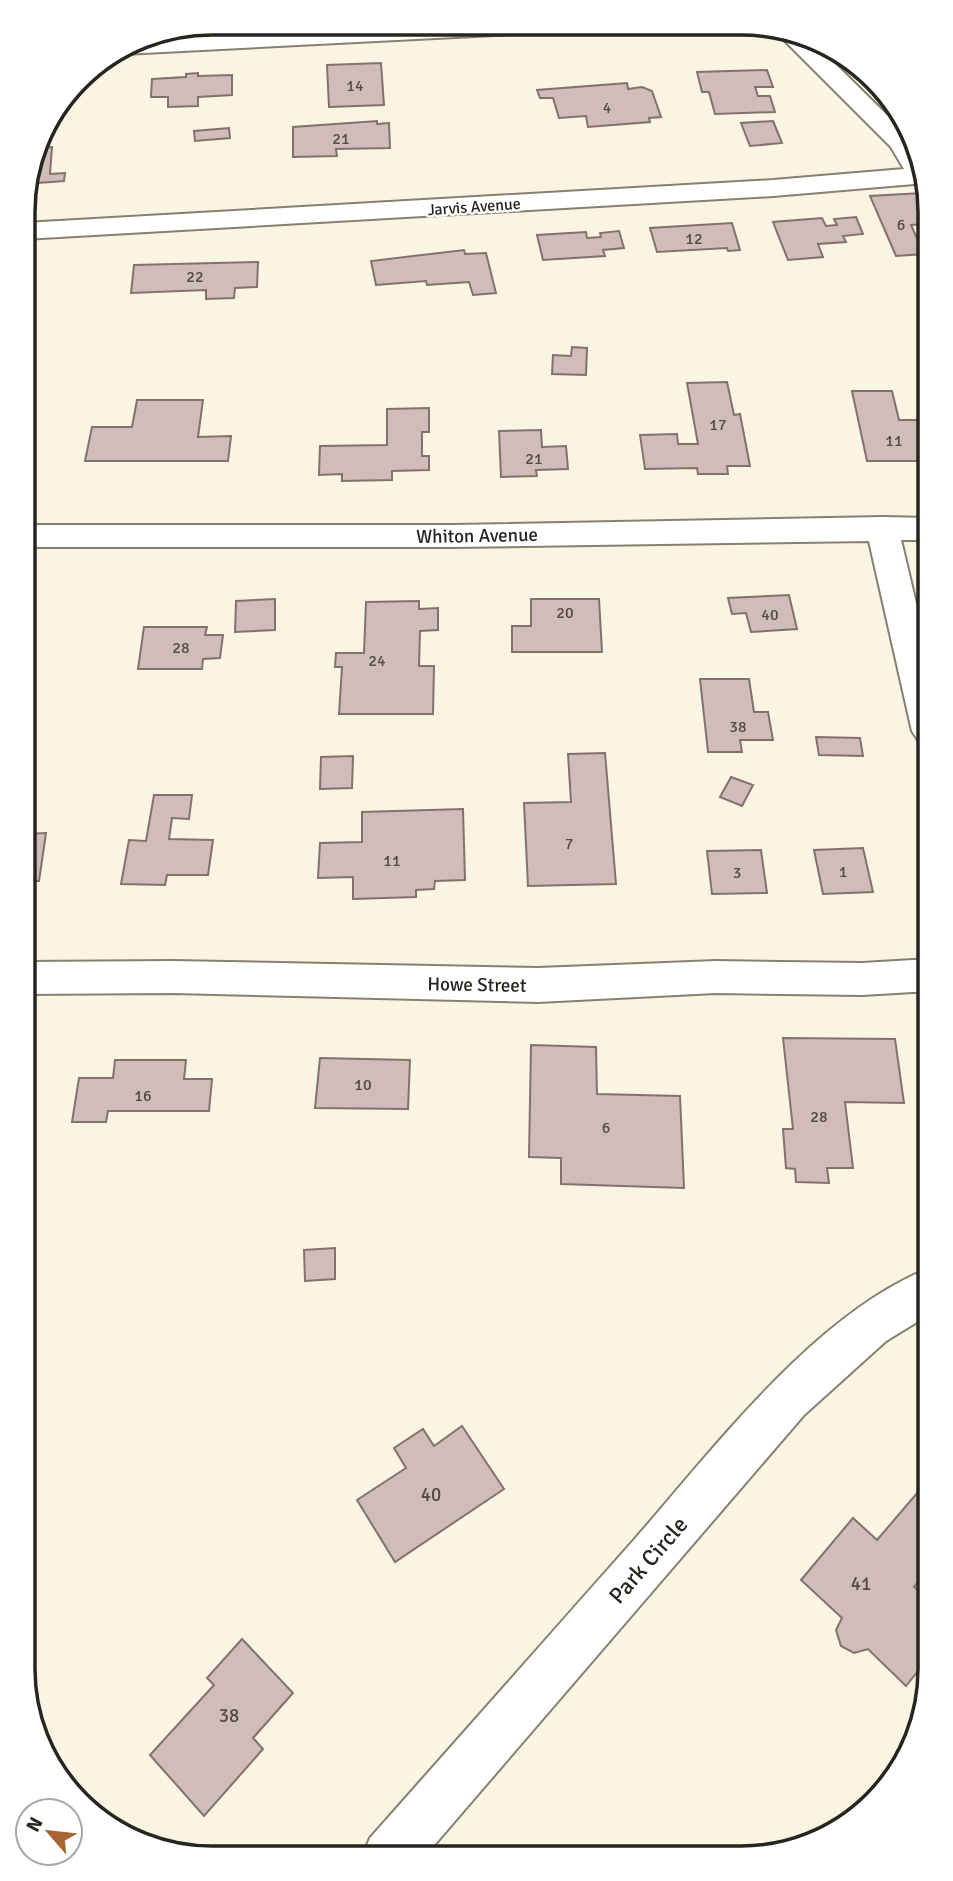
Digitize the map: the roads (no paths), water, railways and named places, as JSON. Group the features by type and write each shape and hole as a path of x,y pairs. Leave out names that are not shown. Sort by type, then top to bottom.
{"street":[{"path":"151,46 359,35"},
{"path":"803,46 901,143 909,154"},
{"name":"Jarvis Avenue","path":"35,230 773,188 915,176"},
{"path":"883,528 887,557 918,682"},
{"name":"Whiton Avenue","path":"35,536 454,536 918,529"},
{"name":"Howe Street","path":"35,978 173,977 538,985 716,977 862,979 918,976"},
{"name":"Park Circle","path":"398,1846 789,1399 870,1326 918,1296"}]}
